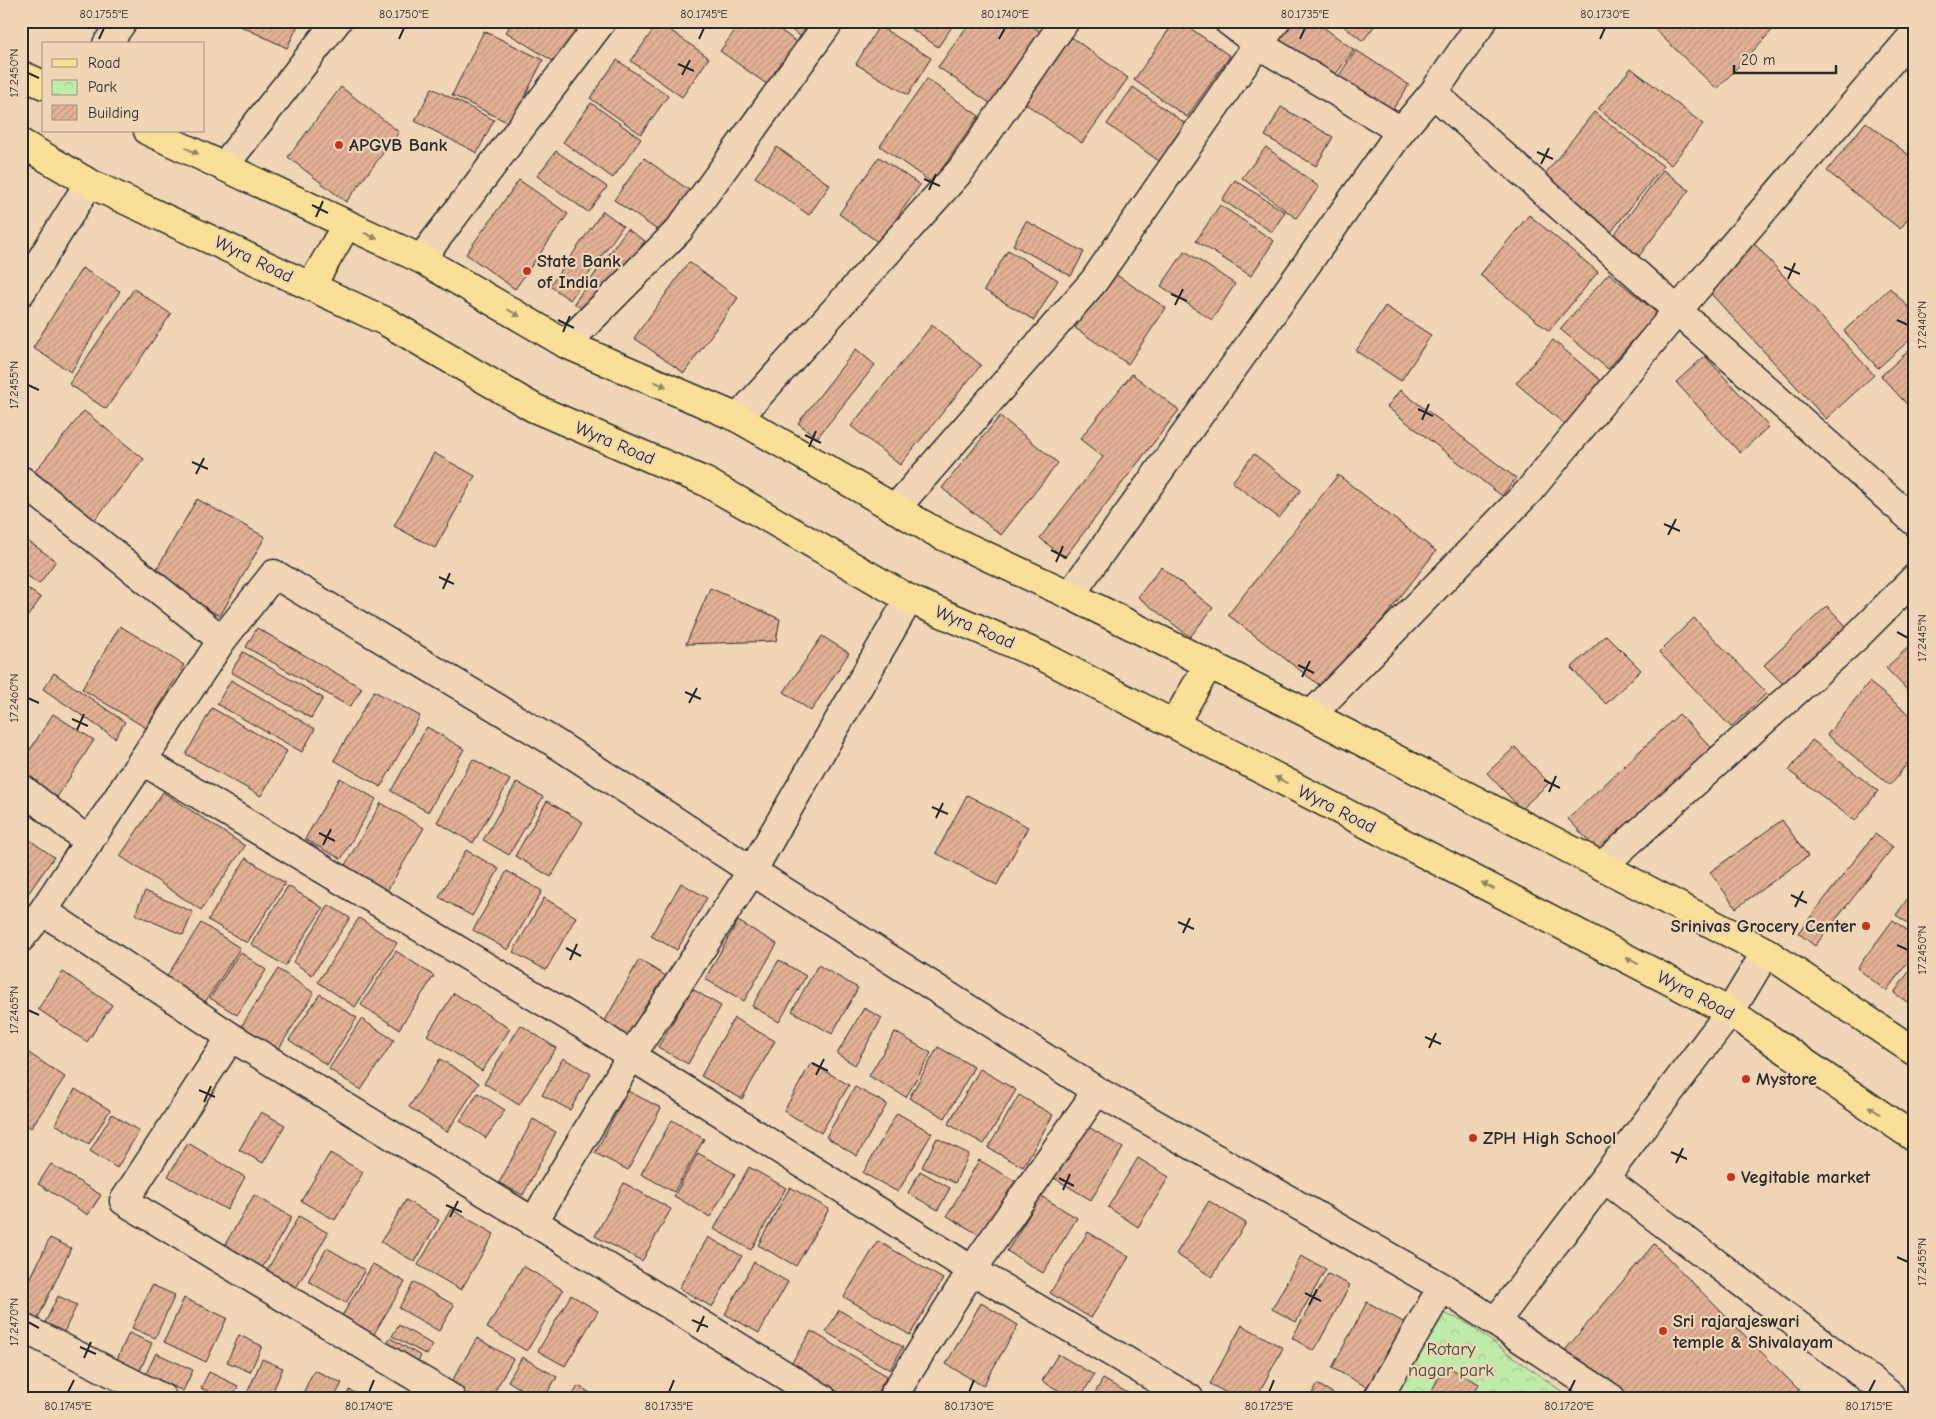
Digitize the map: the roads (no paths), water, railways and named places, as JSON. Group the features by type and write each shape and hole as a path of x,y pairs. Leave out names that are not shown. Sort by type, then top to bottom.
{"main road":[{"path":"21,75 42,84"},
{"path":"150,132 420,259 566,344 738,418 941,535 1070,595 1311,715 1602,866 1766,952 1915,1052"},
{"name":"Wyra Road","path":"21,143 89,183 387,322 534,408 706,482 909,599 1044,657 1730,1012 1915,1138"},
{"path":"311,286 347,224"},
{"path":"1174,724 1209,664"}],"street":[{"path":"109,42 123,21"},
{"path":"224,166 337,21"},
{"path":"420,259 602,21"},
{"path":"566,344 679,230 830,21"},
{"path":"738,418 961,170 1065,21"},
{"path":"1228,21 1258,44 1401,131"},
{"path":"896,509 1094,281 1258,44 1276,21"},
{"path":"1070,595 1401,131 1433,93 1482,21"},
{"path":"1311,715 1529,491 1677,311 1915,33"},
{"path":"1433,93 1915,522"},
{"path":"21,292 89,183"},
{"path":"21,480 222,640"},
{"path":"21,938 43,911 222,640 274,574 552,741 1097,1091 1442,1287 1611,1398"},
{"path":"1602,866 1855,638 1915,578"},
{"path":"533,1223 631,1056 752,871 909,599"},
{"path":"143,761 603,1037 972,1270 1189,1398"},
{"path":"21,788 89,842"},
{"path":"43,911 231,1037 822,1398"},
{"path":"1496,1321 1730,1012 1766,952"},
{"path":"231,1037 124,1201 451,1398"},
{"path":"892,1398 972,1270 1097,1091"},
{"path":"1604,1179 1890,1395"},
{"path":"1378,1398 1442,1287"},
{"path":"21,1327 162,1398"}],"place":[{"name":"APGVB Bank","path":"339,145"},
{"name":"State Bank of India","path":"527,271"},
{"name":"Srinivas Grocery Center","path":"1866,926"},
{"name":"Mystore","path":"1746,1079"},
{"name":"ZPH High School","path":"1473,1138"},
{"name":"Vegitable market","path":"1731,1177"},
{"name":"Sri rajarajeswari temple & Shivalayam","path":"1663,1331"}],"park label":[{"name":"Rotary nagar park","path":"1451,1359"}]}
